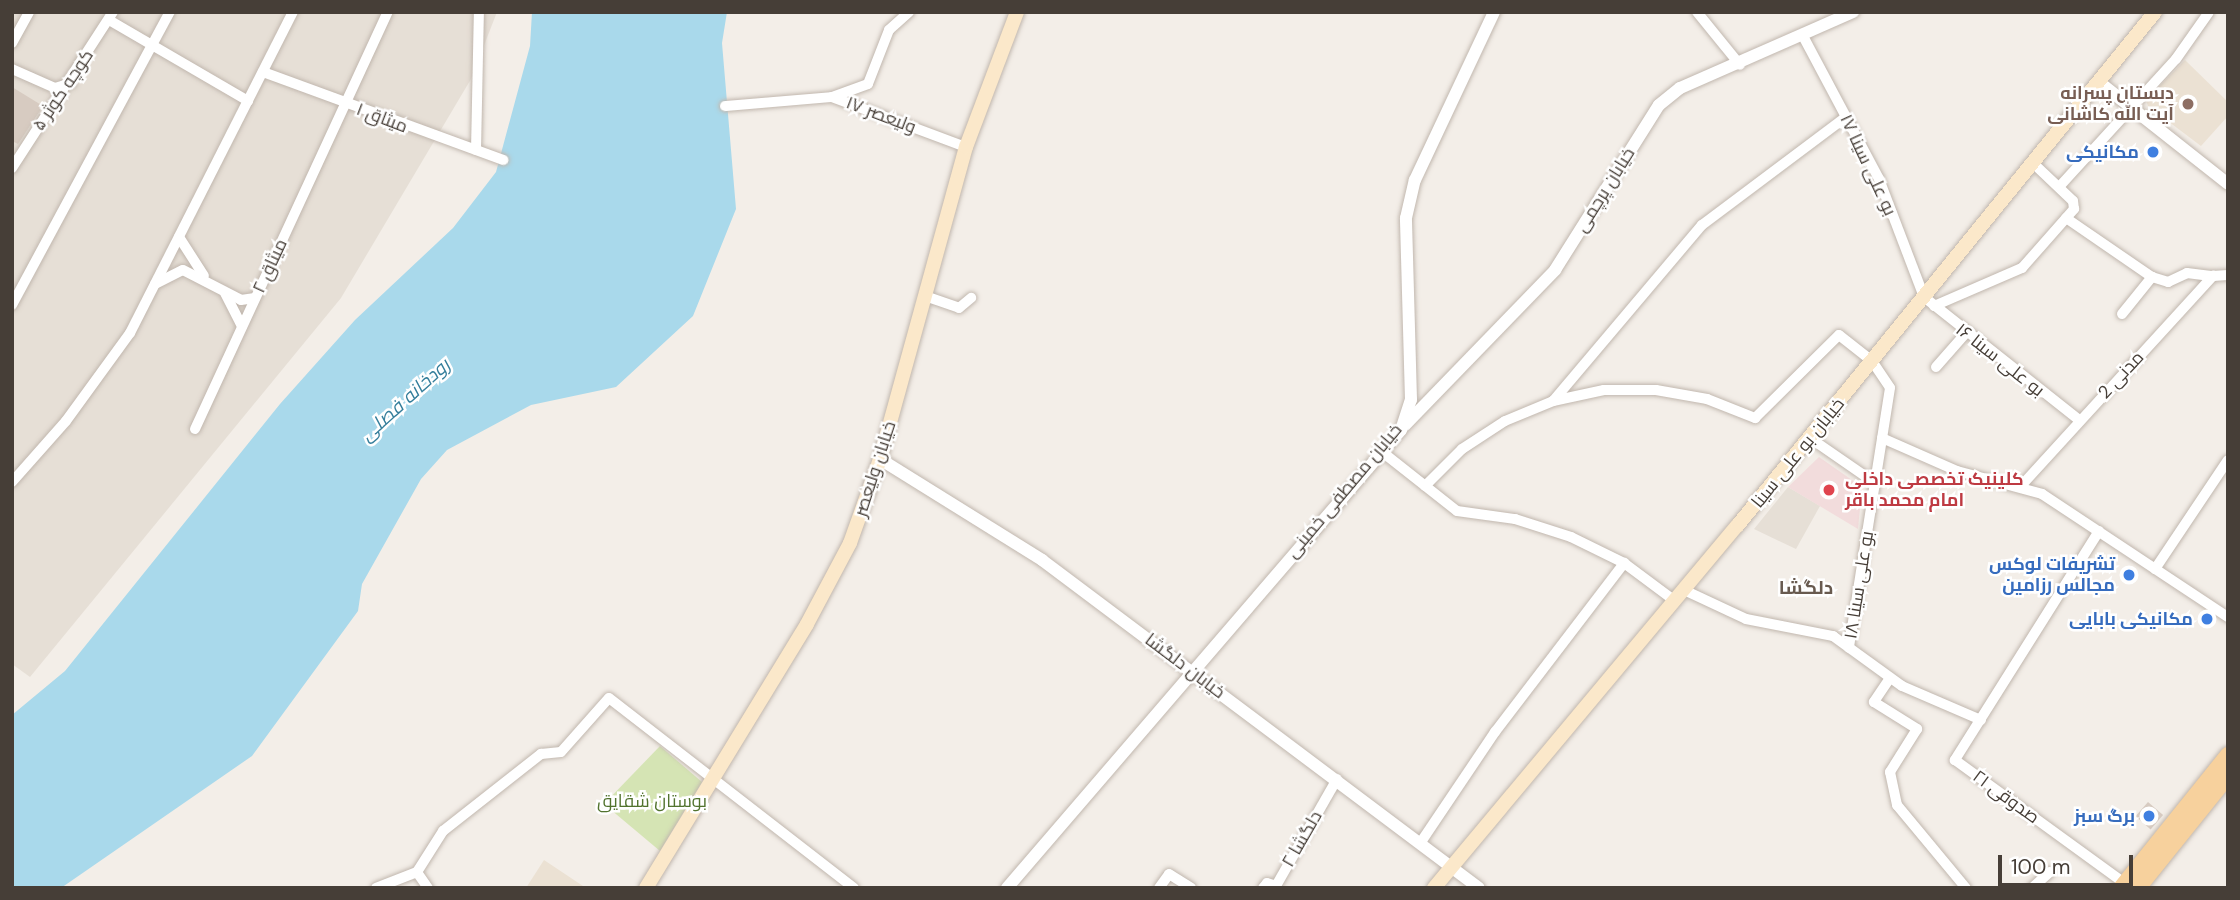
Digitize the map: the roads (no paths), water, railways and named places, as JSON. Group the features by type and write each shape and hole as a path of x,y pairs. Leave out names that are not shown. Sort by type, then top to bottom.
{"main road":[{"name":"خیابان ولیعصر","path":"646,888 713,779 850,543 880,459 966,147 1017,12"},
{"name":"خیابان بو علی سینا","path":"1434,888 1872,361 1929,301 2032,163 2155,12"},
{"path":"2128,886 2228,755"},
{"path":"2128,886 2228,776"}],"street":[{"path":"12,43 29,12"},
{"path":"12,304 170,12"},
{"path":"12,482 66,421 130,333 293,12"},
{"name":"میثاق ۲","path":"195,429 388,12"},
{"path":"475,150 479,12"},
{"name":"ولیعصر ۱۷","path":"832,97 868,84 889,30 909,12"},
{"name":"خیابان مصطفی خمینی","path":"1007,888 1190,669 1401,430 1411,400 1406,218 1415,180 1494,12"},
{"path":"1697,12 1740,65"},
{"name":"خیابان پرچمی","path":"1401,430 1555,270 1659,105 1680,88 1740,65 1853,12"},
{"path":"2059,187 2131,108 2209,12"},
{"path":"111,16 248,101"},
{"name":"کوچه کوثر ۵","path":"12,168 71,83 111,16"},
{"name":"بو علی سینا ۱۷","path":"1803,36 1879,179 1929,301"},
{"path":"12,69 55,88 71,83"},
{"name":"میثاق ۱","path":"262,72 503,160"},
{"path":"2099,82 2228,184"},
{"path":"55,88 58,101"},
{"path":"725,106 832,97"},
{"name":"ولیعصر ۱۷","path":"832,97 966,147"},
{"path":"1553,401 1702,225 1846,117"},
{"path":"1929,301 2022,268 2066,218 2076,204 2032,163"},
{"path":"2066,218 2152,276 2168,282 2187,273 2228,275"},
{"path":"179,237 207,279"},
{"path":"155,285 183,270 207,279 241,300 255,298"},
{"path":"2122,314 2152,276"},
{"name":"مدنی 2","path":"2021,486 2078,420 2213,276"},
{"path":"223,290 243,326"},
{"path":"925,296 959,307 971,298"},
{"name":"بو علی سینا ۱۶","path":"1929,301 1965,334 2078,420"},
{"path":"1936,367 1965,334"},
{"path":"1425,486 1473,442 1505,421 1553,401 1604,390 1656,390 1707,399 1755,418 1839,335 1872,361"},
{"name":"بو علی سینا ۱۸","path":"1849,648 1890,388 1872,361"},
{"path":"1810,438 1875,483"},
{"path":"1882,438 1957,471 2021,486 2099,531 2228,617"},
{"path":"1381,451 1457,511 1544,527 1624,563 1680,595 1746,620 1833,636 1890,678 1981,720 2099,531"},
{"name":"خیابان دلگشا","path":"880,459 1042,560 1479,888"},
{"path":"2155,569 2228,460"},
{"path":"1421,842 1495,732 1624,563"},
{"path":"1890,678 1874,702 1917,729 1895,759 1892,789 1917,835 1966,887"},
{"path":"376,888 417,872 443,831 541,754 561,752 609,698 854,888"},
{"name":"صدوقی ۲۱","path":"1981,720 1955,760 2128,886"},
{"name":"دلگشا ۲","path":"1264,888 1267,883 1276,886 1337,779"},
{"path":"417,872 428,888"},
{"path":"2032,888 2050,872"},
{"path":"1159,888 1169,874 1191,888"}],"water":[{"name":"رودخانه فصلی","path":"532,12 727,12 722,43 736,209 693,316 616,387 531,405 447,450 421,479 362,584 358,611 252,756 61,888 12,888 12,715 65,671 280,404 355,320 453,228 496,172 530,46"}],"place":[{"name":"دبستان پسرانه آیت الله کاشانی","path":"2188,104"},
{"name":"مکانیکی","path":"2153,152"},
{"name":"کلینیک تخصصی داخلی امام محمد باقر","path":"1829,490"},
{"name":"تشریفات لوکس مجالس رزامین","path":"2129,575"},
{"name":"مکانیکی بابایی","path":"2207,619"},
{"name":"برگ سبز","path":"2149,816"}],"district":[{"name":"دلگشا","path":"1806,588"}],"park label":[{"name":"بوستان شقایق","path":"652,801"}]}
